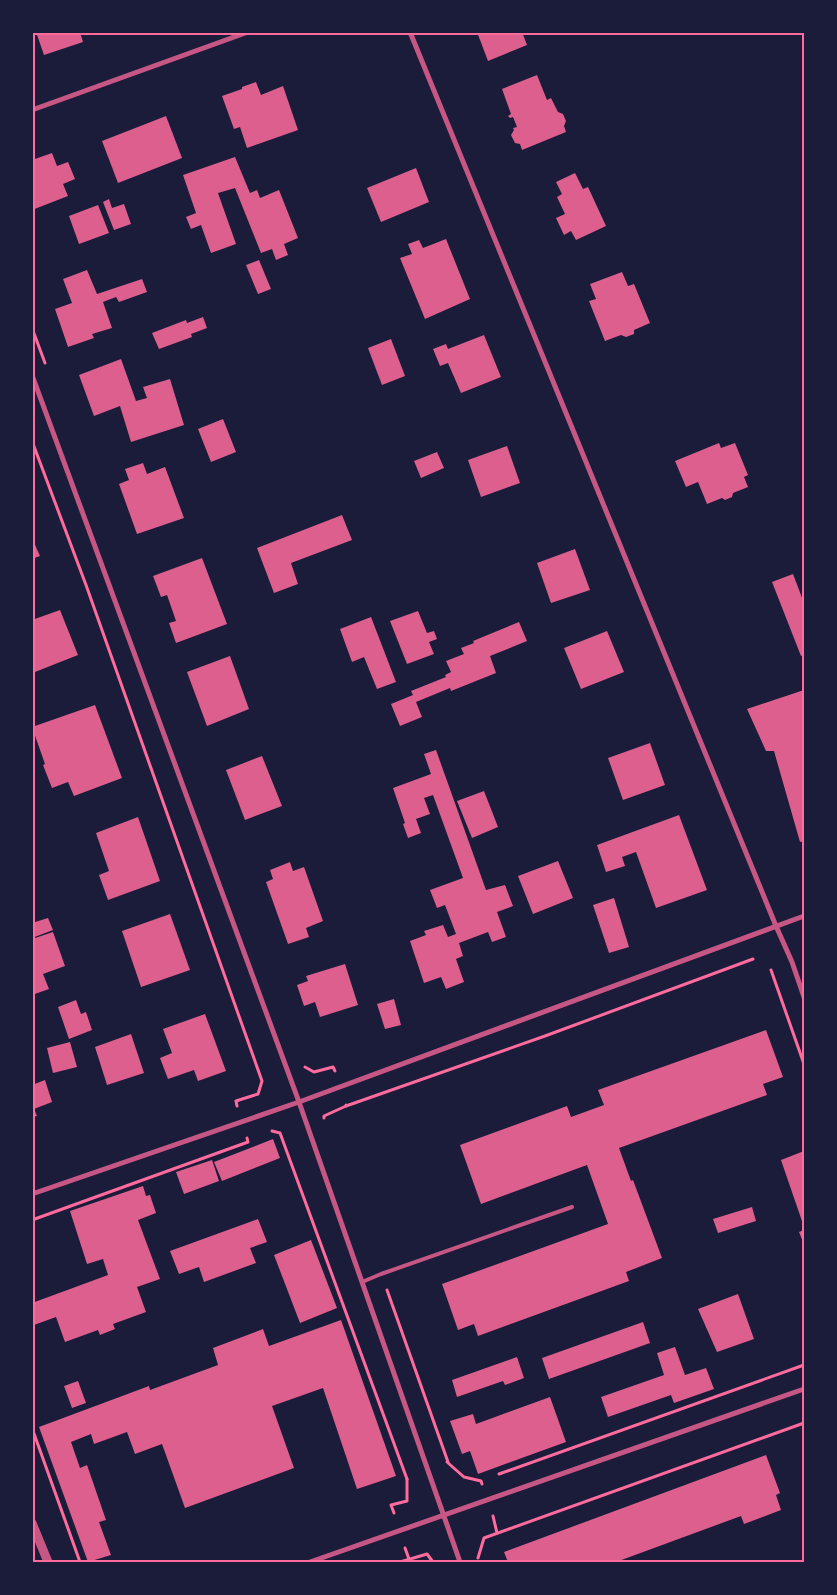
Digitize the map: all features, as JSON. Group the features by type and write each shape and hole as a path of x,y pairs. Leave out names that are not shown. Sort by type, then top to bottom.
{"street":[{"path":"32,110 248,32"},
{"path":"410,32 792,962 804,997"},
{"path":"32,375 299,1102 460,1562"},
{"path":"32,1194 299,1102 804,916"},
{"path":"310,1562 804,1389"},
{"path":"32,1522 48,1562"}],"lane":[{"path":"362,1282 572,1207"}],"path":[{"path":"32,328 46,365"},
{"path":"32,441 90,595 262,1081 258,1094 236,1101 248,1142"},
{"path":"301,1065 314,1072 333,1067 342,1086 346,1106 545,1036 753,959"},
{"path":"771,970 804,1064"},
{"path":"264,1134 273,1131 280,1133 407,1479"},
{"path":"32,1220 256,1138"},
{"path":"490,1478 804,1364"},
{"path":"471,1560 478,1557 484,1538 804,1423"},
{"path":"32,1428 80,1562"},
{"path":"400,1562 427,1554 433,1562"}],"building":[{"path":"36,32 80,32 83,42 44,55"},
{"path":"477,32 522,32 527,45 488,61"},
{"path":"537,75 547,100 551,98 558,112 563,114 566,121 564,126 566,132 522,150 520,144 515,143 511,135 514,130 513,128 517,127 513,117 510,118 508,116 511,114 502,89"},
{"path":"256,82 261,95 283,86 298,130 247,148 240,127 234,129 222,96"},
{"path":"166,116 182,158 118,183 102,141"},
{"path":"52,153 57,166 68,162 75,179 63,184 68,196 32,210 32,160"},
{"path":"235,157 250,193 257,190 260,198 279,190 298,238 284,244 288,255 276,260 272,249 261,253 235,188 218,193 236,244 211,253 201,225 191,229 186,217 196,213 183,175"},
{"path":"416,168 429,202 381,222 367,188"},
{"path":"575,173 583,189 588,187 606,226 576,240 571,231 564,235 556,218 565,214 557,197 562,194 556,182"},
{"path":"109,199 112,208 124,204 131,224 114,230 103,202"},
{"path":"98,205 109,233 79,244 69,216"},
{"path":"446,239 470,299 425,319 400,258 412,254 408,244 419,240 423,248"},
{"path":"259,260 271,289 258,294 246,265"},
{"path":"87,270 97,294 142,279 147,292 119,302 116,297 103,302 112,328 92,334 94,338 68,347 55,309 72,303 63,279"},
{"path":"622,272 628,286 634,284 650,323 634,330 634,334 626,337 621,335 605,341 589,301 596,299 590,284"},
{"path":"203,317 207,328 191,334 192,337 159,349 152,333 186,320 187,323"},
{"path":"484,335 501,377 461,393 448,363 440,366 433,349 446,344 448,349"},
{"path":"391,339 405,376 382,385 368,348"},
{"path":"121,359 136,401 147,398 143,387 170,379 184,425 131,442 120,406 94,416 79,375"},
{"path":"223,419 236,452 211,462 198,429"},
{"path":"719,443 721,448 735,443 748,475 744,477 748,487 733,493 732,497 725,500 722,498 707,504 698,482 686,487 675,461"},
{"path":"507,446 520,483 481,497 468,460"},
{"path":"437,452 444,468 421,478 414,461"},
{"path":"143,463 147,474 165,467 184,518 137,534 119,484 129,480 125,469"},
{"path":"342,515 352,540 291,563 298,584 274,593 257,548"},
{"path":"32,538 40,556 32,559"},
{"path":"575,549 590,590 551,603 537,563"},
{"path":"202,558 227,624 176,643 169,623 176,621 167,595 161,597 153,576"},
{"path":"793,574 804,603 804,655 801,656 772,582"},
{"path":"60,610 78,655 35,672 32,666 32,620"},
{"path":"418,611 427,633 434,631 437,639 429,642 434,654 407,664 390,621"},
{"path":"371,617 396,682 377,689 364,657 352,662 340,629"},
{"path":"519,622 527,641 490,656 496,673 451,691 450,688 416,702 422,717 400,726 391,704 413,695 411,691 446,677 445,675 451,672 446,661 464,654 461,648"},
{"path":"607,631 624,672 581,689 564,648"},
{"path":"230,656 249,709 207,726 187,672"},
{"path":"804,690 804,841 800,842 774,751 766,751 747,709"},
{"path":"95,705 122,778 74,796 68,782 52,788 32,727"},
{"path":"650,743 665,785 623,800 608,758"},
{"path":"436,750 486,890 505,885 513,906 497,912 506,937 492,942 488,932 459,943 463,956 456,959 464,982 446,989 441,977 424,983 410,941 426,935 424,931 443,925 448,937 456,934 445,905 437,908 430,890 463,878 433,795 424,798 430,814 416,819 421,833 408,838 393,788 431,774 424,754"},
{"path":"262,756 282,806 245,820 226,770"},
{"path":"484,791 498,827 472,838 457,801"},
{"path":"679,815 707,890 656,908 636,852 622,857 625,866 606,872 597,845"},
{"path":"138,817 160,881 108,900 99,875 109,871 96,833"},
{"path":"558,861 573,898 533,914 518,876"},
{"path":"290,862 293,871 304,867 323,921 306,928 309,937 288,944 266,882 273,879 270,870"},
{"path":"614,898 629,947 609,953 593,905"},
{"path":"170,914 190,970 141,987 122,931"},
{"path":"48,918 53,930 32,938 32,923"},
{"path":"53,932 65,966 43,974 49,989 32,995 32,939"},
{"path":"345,964 358,1005 320,1017 315,1002 304,1006 297,985 308,981 306,976"},
{"path":"394,999 401,1025 385,1029 377,1004"},
{"path":"76,1000 81,1014 86,1012 92,1030 69,1039 58,1007"},
{"path":"205,1014 226,1071 198,1081 194,1070 168,1079 160,1058 172,1053 163,1029"},
{"path":"766,1030 783,1077 763,1084 767,1095 619,1148 662,1258 626,1272 629,1281 478,1336 474,1324 458,1330 442,1284 608,1224 587,1165 481,1204 460,1145 567,1106 571,1117 604,1105 598,1090"},
{"path":"131,1034 144,1073 107,1085 95,1047"},
{"path":"70,1042 77,1067 53,1073 47,1048"},
{"path":"45,1080 52,1102 34,1109 37,1116 32,1117 32,1085"},
{"path":"273,1139 280,1158 222,1181 214,1162"},
{"path":"804,1151 804,1227 781,1160"},
{"path":"212,1160 219,1181 184,1194 176,1172"},
{"path":"143,1186 146,1196 150,1195 156,1213 138,1220 160,1279 137,1287 146,1312 113,1324 115,1329 100,1335 98,1330 65,1342 56,1317 34,1325 32,1303 108,1275 103,1259 87,1264 70,1211"},
{"path":"752,1207 756,1221 718,1233 713,1219"},
{"path":"258,1219 267,1242 250,1248 256,1263 204,1282 199,1267 179,1274 170,1251"},
{"path":"804,1230 804,1242 803,1242 799,1232"},
{"path":"311,1240 337,1308 300,1323 274,1255"},
{"path":"738,1294 754,1339 717,1352 698,1309"},
{"path":"341,1320 396,1476 357,1489 323,1388 272,1406 294,1468 185,1508 162,1444 135,1454 127,1432 94,1444 91,1434 71,1442 80,1468 87,1465 106,1520 99,1522 111,1555 88,1562 39,1427 149,1386 150,1390 218,1365 213,1348 263,1329 269,1346"},
{"path":"643,1322 650,1343 549,1379 542,1358"},
{"path":"675,1347 685,1375 706,1368 714,1389 674,1403 671,1395 608,1417 601,1397 664,1375 657,1353"},
{"path":"517,1357 524,1378 505,1385 503,1381 457,1397 452,1380"},
{"path":"78,1381 86,1403 72,1408 64,1386"},
{"path":"550,1397 566,1442 478,1474 470,1451 462,1454 450,1421 473,1414 476,1424"},
{"path":"766,1455 780,1493 776,1495 781,1510 744,1524 741,1516 616,1562 508,1562 504,1552"}]}
